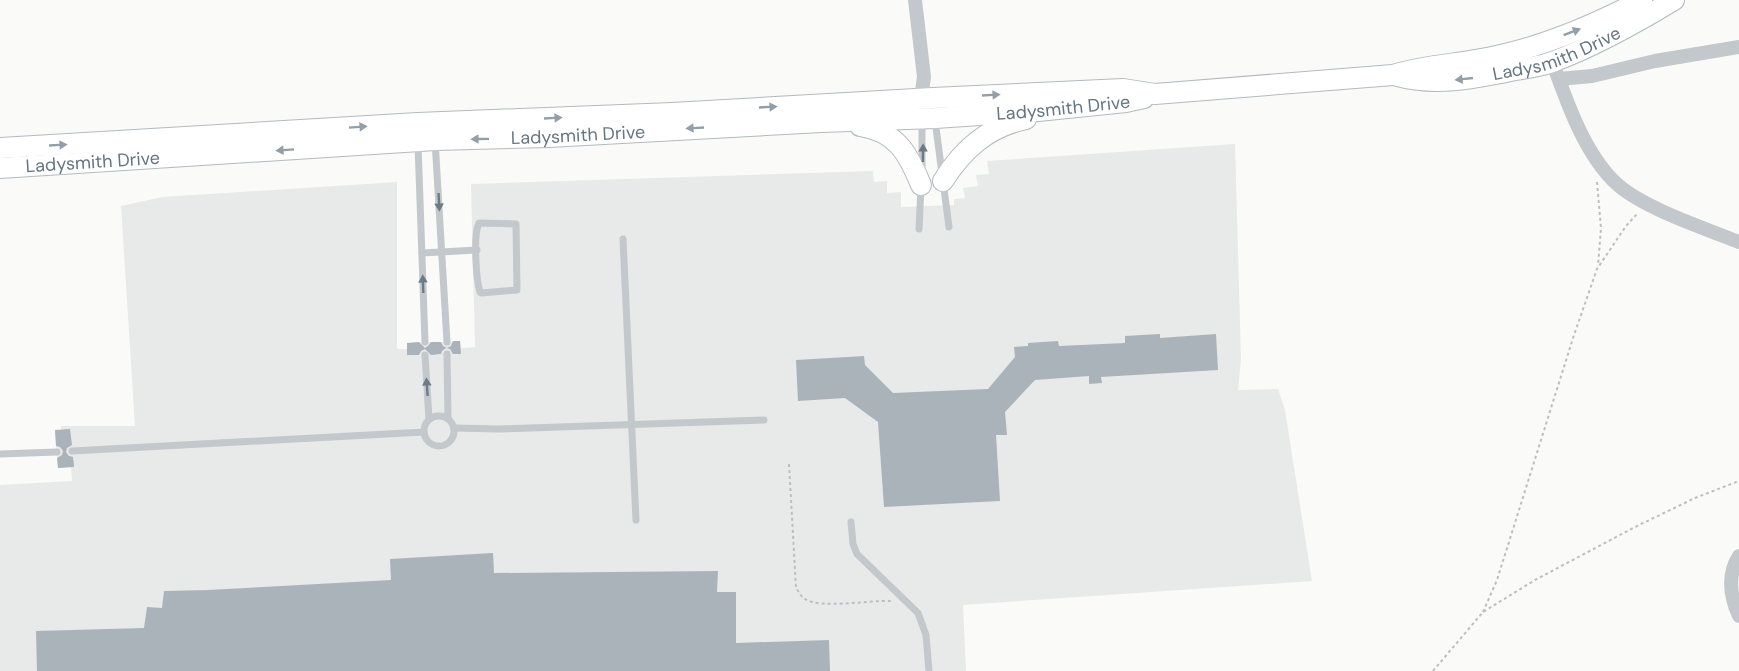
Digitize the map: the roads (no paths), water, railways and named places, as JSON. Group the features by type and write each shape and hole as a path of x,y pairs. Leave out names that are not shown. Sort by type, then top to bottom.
{"street":[{"path":"915,0 927,108"},
{"name":"Ladysmith Drive","path":"0,168 672,113 1072,107 1133,101 1155,94 1393,75 1424,67 1502,55 1610,17 1642,0"},
{"name":"Ladysmith Drive","path":"1393,75 1412,81 1442,82 1556,71 1674,0"},
{"path":"1546,41 1582,133 1600,164 1619,185 1650,204 1739,242"},
{"path":"1556,71 1592,76 1655,61 1739,47"},
{"name":"Ladysmith Drive","path":"0,148 426,132 549,137 821,122 927,108 1123,89 1155,94"},
{"path":"943,181 956,160 983,136 1019,120 1072,107"},
{"path":"821,122 872,128 883,132 900,146 911,161 921,185"},
{"path":"1739,556 1733,569 1731,584 1739,616"}],"lane":[{"path":"927,108 943,181 949,227"},
{"path":"919,229 927,108"},
{"path":"766,133 799,123"},
{"path":"727,127 750,134"},
{"path":"426,132 441,252 447,342"},
{"path":"425,342 422,253 426,132"},
{"path":"479,223 515,223 517,226 517,290 482,293 477,250 476,227 479,223"},
{"path":"623,239 636,520"},
{"path":"422,253 477,250"},
{"path":"425,355 429,419 424,432 428,441 442,446 450,441 454,428 448,418 447,354"},
{"path":"429,419 438,415 448,418"},
{"path":"454,428 764,420"},
{"path":"72,451 424,432"},
{"path":"0,454 57,452"},
{"path":"851,522 856,554 918,613 923,624 929,671"}]}
